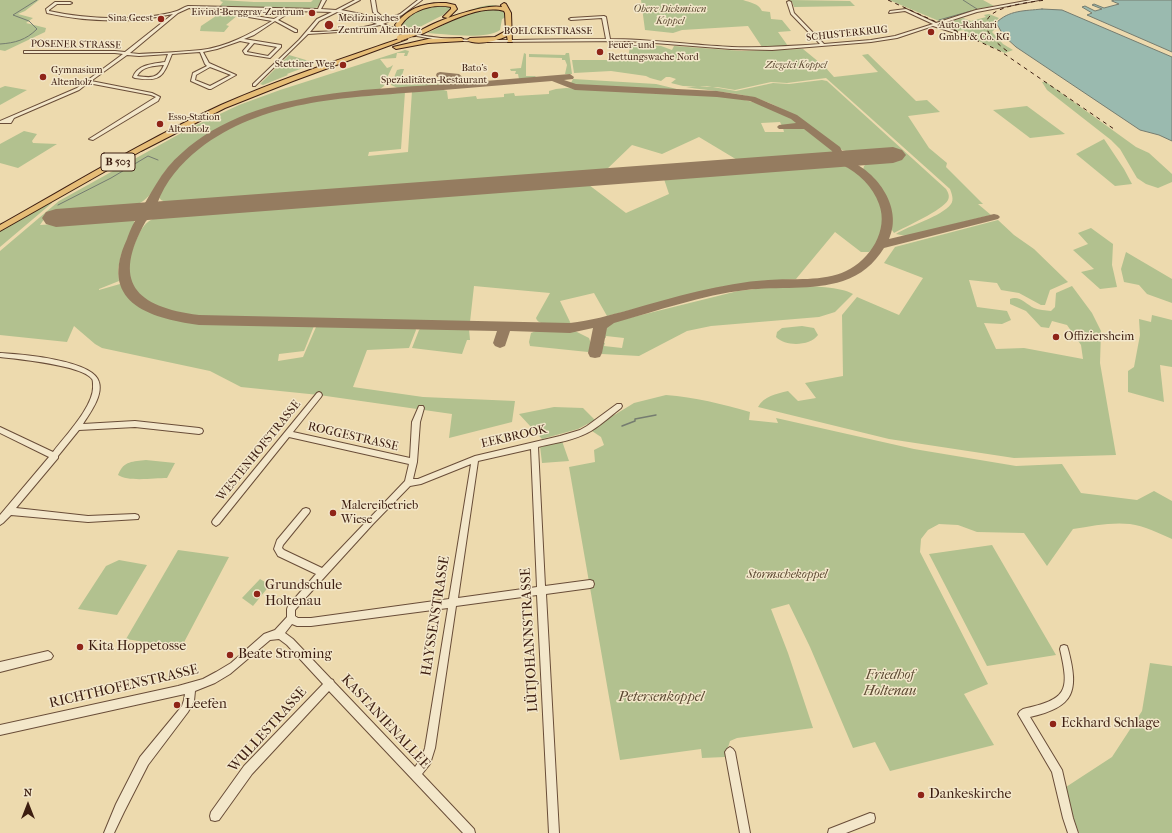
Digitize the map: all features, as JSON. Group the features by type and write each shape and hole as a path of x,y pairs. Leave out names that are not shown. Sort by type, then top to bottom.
{"highway":[{"path":"497,1 505,5 507,10 510,41"},
{"path":"416,33 400,30 398,25 402,19 413,11 428,4 446,3 453,6 454,9 449,17"},
{"name":"B 503","path":"0,228 186,125 246,97 402,39 471,5"},
{"path":"449,17 484,5 498,5 507,10"},
{"name":"B 503","path":"449,17 459,10"},
{"path":"470,40 497,38 504,36 509,32"},
{"name":"B 503","path":"0,223 151,139 213,108 283,79 402,39"},
{"path":"300,76 415,43 461,40"},
{"path":"213,108 254,85"}],"street":[{"path":"319,10 324,0"},
{"path":"254,85 307,33 318,20 358,0"},
{"path":"373,0 375,12 385,21"},
{"path":"307,33 351,31 379,24 401,14 420,0"},
{"name":"SCHUSTERKRUG","path":"762,49 883,40 981,10 1037,0"},
{"path":"789,2 792,13 823,45"},
{"path":"70,3 56,3 47,10 48,12 62,15 90,18 152,17 177,12"},
{"path":"11,118 70,93 88,82 188,5 338,10"},
{"name":"POSENER STRASSE","path":"25,52 115,52 139,56 201,51 240,40 292,9"},
{"name":"BOELCKESTRASSE","path":"338,10 360,15 397,32 416,33 461,40 608,40 669,42 731,48 762,49"},
{"path":"890,12 906,10 935,25 955,32"},
{"path":"243,15 275,20 296,32"},
{"path":"571,19 604,17 608,40"},
{"path":"240,40 280,46 269,57 254,56 246,53 245,51 252,43"},
{"path":"201,51 207,64 221,71 234,75 210,88 193,81 194,74 210,66"},
{"path":"167,63 138,71 135,77 155,79 165,68 167,63 170,54"},
{"path":"88,82 152,94 158,97 156,100 91,139"},
{"path":"0,354 48,361 74,368 90,373 94,377 97,384 93,400 76,427 55,456 0,521"},
{"name":"WESTENHOFSTRASSE","path":"216,522 319,395"},
{"name":"EEKBROOK","path":"408,483 418,482 475,459 565,438 590,428 619,406"},
{"path":"408,483 413,462 416,422 421,408"},
{"path":"76,427 135,424 199,431"},
{"path":"0,430 55,456"},
{"name":"ROGGESTRASSE","path":"288,434 413,462"},
{"name":"LÜTJOHANNSTRASSE","path":"534,445 554,833"},
{"name":"HAYSSENSTRASSE","path":"415,775 426,760 430,748 475,459"},
{"name":"RICHTHOFENSTRASSE","path":"0,730 191,688 220,676 242,660 264,639 272,635 277,635 291,618 290,612 293,606 408,483"},
{"path":"10,511 88,520 135,517"},
{"path":"306,511 278,545 278,549 281,553 323,573"},
{"path":"291,618 297,622 311,622 590,584"},
{"name":"KASTANIENALLEE","path":"277,635 283,636 290,642 330,683 470,833"},
{"path":"1064,649 1070,680 1063,698 1052,707 1023,714 1057,770 1073,833"},
{"path":"0,667 48,656"},
{"name":"WULLESTRASSE","path":"215,816 248,770 330,683"},
{"path":"109,833 127,793 144,762 185,709 189,701 191,688"},
{"path":"730,752 745,833"},
{"path":"833,833 870,818"}],"green space":[{"path":"0,0 39,0 25,11 18,14 33,18 26,23 46,28 45,32 5,51 0,50"},
{"path":"313,0 322,0 318,7 315,8 219,7 223,2 220,1 254,2 311,2"},
{"name":"Obere Diekmissen Koppel","path":"641,0 743,0 756,5 762,11 770,12 771,19 782,20 791,31 778,32 788,46 762,47 748,26 682,30 673,33 645,30"},
{"path":"790,0 850,1 855,6 794,7"},
{"path":"889,0 983,0 994,6 977,9 939,21"},
{"path":"436,4 451,8 443,15 410,32 401,26 402,23 413,13"},
{"path":"493,5 504,8 506,17 502,19 500,30 494,33 465,36 427,33 475,8"},
{"path":"217,12 238,15 226,25 229,26 224,32 200,31 201,26 216,16"},
{"path":"989,14 999,18 994,23 995,29 992,32 1003,44 1013,50 1005,53 966,35 964,30 957,31 944,25 945,23 963,18 971,21 986,17 984,15"},
{"name":"Ziegelei Koppel","path":"630,45 661,46 672,50 674,46 742,51 803,49 825,67 834,77 878,72 862,55 868,54 916,101 927,100 940,112 908,116 929,148 947,163 946,167 983,204 978,204 991,215 906,236 896,234 933,217 946,209 952,201 950,189 826,78 787,83 771,82 735,90 717,87 683,86 671,83 676,79 670,77 666,77 661,81 646,76 611,71 574,73 572,60 628,60"},
{"path":"405,50 409,51 407,56 404,56 405,53 397,53 396,58 380,59 387,68 393,65 387,78 381,78 380,81 386,81 384,86 380,89 334,94 294,101 260,111 212,133 181,155 167,169 150,194 142,202 136,205 49,212 40,225 129,219 134,221 136,225 121,255 118,269 119,281 99,290 120,284 126,293 140,307 157,315 187,322 314,326 304,351 279,354 278,361 303,357 316,327 319,326 415,328 416,330 409,348 367,350 353,387 423,397 515,401 512,422 449,438 452,414 319,395 241,387 210,371 102,348 74,326 67,342 0,335 0,251 59,201 192,127 239,105 280,90"},
{"path":"524,53 526,54 526,76 536,76 534,78 519,79 518,74 515,74 516,71 511,71 510,69 521,68"},
{"path":"566,53 569,53 572,74 565,74 567,65 565,60 562,60 562,58 529,57 529,54 565,55"},
{"path":"289,55 316,63 263,85 260,84"},
{"path":"404,69 400,81 429,81 446,77 456,79 437,86 398,88 391,85 397,70"},
{"path":"573,79 656,84 685,91 576,85 571,83"},
{"path":"822,80 827,81 946,189 949,197 945,204 915,223 894,233 892,230 891,213 886,199 877,185 863,170 864,166 868,163 899,161 890,150 850,152 838,148 801,120 770,103 741,95 686,87 707,86 736,91 773,83 789,84"},
{"path":"1042,82 1046,82 1136,147 1149,153 1172,174 1172,182 1158,188 1146,184 1137,178 1120,149 1111,140 1047,90"},
{"path":"5,86 27,90 0,105 0,88"},
{"path":"566,88 718,96 751,101 783,114 800,124 782,126 780,122 761,123 765,132 784,132 783,128 806,128 833,150 834,153 739,161 699,137 662,154 632,145 605,171 168,203 161,200 159,197 170,177 198,148 219,134 242,122 266,113 292,106 318,100 392,91 405,92 401,149 369,152 368,156 408,152 412,91 440,89 447,91 448,99 476,96 477,99 504,97 504,94 514,93 515,96 549,94 549,91"},
{"path":"1027,106 1065,134 1030,138 993,110"},
{"path":"24,131 37,134 32,141 33,143 57,144 18,168 0,163 0,144"},
{"path":"1104,139 1132,184 1115,186 1076,154"},
{"path":"840,165 853,170 864,179 875,192 882,207 882,231 877,242 869,252 861,252 835,232 796,279 762,281 721,287 607,316 594,293 560,301 571,324 551,325 538,321 536,318 550,293 474,286 470,322 196,316 180,313 152,304 141,296 133,287 129,275 129,261 139,234 149,221 158,217 589,185 626,213 669,194 664,179"},
{"path":"48,203 52,203 0,247 0,231"},
{"path":"998,220 1014,235 1034,249 1068,282 1050,290 1045,305 1041,305 1019,293 1001,290 997,283 969,280 977,307 1007,311 1011,320 1002,324 984,323 996,349 1024,348 1083,359 1081,345 1067,325 1052,321 1049,328 1041,327 1026,311 1010,304 1010,299 1016,298 1034,308 1051,311 1055,307 1056,293 1072,286 1092,313 1101,331 1100,363 1116,455 1014,458 889,439 758,407 767,398 775,394 788,391 798,401 816,398 805,383 843,376 842,315 857,297 899,315 923,278 884,263 895,247"},
{"path":"1091,228 1113,244 1112,265 1117,287 1100,289 1081,272 1094,269 1073,250 1088,244 1078,233"},
{"path":"1126,252 1172,279 1172,303 1147,294 1139,285 1124,282 1121,269"},
{"path":"781,286 808,286 838,289 853,294 835,312 819,317 711,326 687,331 639,356 602,354 600,351 602,342 605,343 604,346 622,348 624,338 603,337 606,328 613,322 738,291"},
{"path":"1152,315 1172,320 1172,367 1160,365 1164,402 1128,392 1128,371 1134,367 1140,335 1139,319 1151,322"},
{"path":"802,326 814,328 818,335 814,339 798,344 792,344 776,337 777,332 782,328"},
{"path":"421,328 469,329 470,340 467,340 462,354 412,348"},
{"path":"536,331 575,331 589,338 592,347 588,352 530,346 529,342 531,333"},
{"path":"666,395 708,401 750,412 749,420 778,423 776,418 914,449 1016,466 1062,464 1081,493 1137,500 1154,491 1172,501 1172,539 1146,528 1130,524 1109,524 1073,529 1047,566 1024,533 977,532 958,525 939,524 928,530 921,539 920,552 988,684 964,694 994,745 890,771 875,742 853,748 810,647 789,604 771,609 788,653 813,728 737,738 730,741 725,757 702,758 701,749 620,760 569,467 595,462 594,450 604,445 601,437 592,431 593,428 634,403"},
{"path":"554,407 583,408 595,420 578,429 542,439 519,414"},
{"path":"562,441 569,461 542,463 540,446"},
{"path":"146,460 175,463 167,478 134,479 118,475 120,470 126,464"},
{"path":"992,545 1056,655 987,666 929,554"},
{"path":"178,550 229,557 181,648 126,639"},
{"path":"119,560 147,565 117,615 78,609 106,566"},
{"path":"260,579 270,585 253,606 242,598"},
{"path":"1150,663 1172,666 1172,833 1079,833 1073,818 1066,787 1112,757 1142,711"}],"water":[{"path":"1172,0 1172,52 1087,15 1092,13 1082,7 1085,6 1095,11 1102,9 1092,5 1094,4 1104,8 1119,4 1112,1"},
{"path":"1042,9 1062,10 1172,57 1172,141 1159,135 1140,130 1016,47 1004,36 996,23 1012,13"}],"waterway":[{"path":"0,44 20,40 29,36 37,29 29,21 13,15 37,0"},
{"path":"963,0 977,9"},
{"path":"939,20 971,11"},
{"path":"58,205 111,178 148,156 158,160"},
{"path":"622,426 635,421 635,419 656,415"}],"taxiway":[{"path":"440,75 456,76 464,83 470,84"},
{"path":"166,209 154,207 151,203 169,173 187,153 224,128 266,111 288,104 332,96 570,77"},
{"path":"556,80 575,87 717,94 752,99 794,117 806,126"},
{"path":"179,209 162,210 146,215 139,224 124,261 124,277 129,290 138,300 150,308 165,314 199,320 570,328 598,323 688,298 733,288 766,284 825,281 851,274 862,266 873,256 885,235 888,215 884,202 873,184 857,169 845,163 831,160 840,157 836,149 806,126"},
{"path":"782,127 806,126"},
{"path":"880,245 994,217"},
{"path":"595,353 600,329 602,325 609,320"},
{"path":"500,343 505,327"}],"runway":[{"path":"56,218 893,155"}],"railway":[{"path":"888,0 1000,51 1114,129"},
{"path":"1007,51 992,38 987,27 988,19 995,12 1005,8 1019,4 1046,0"}],"place":[{"name":"Eivind-Berggrav-Zentrum","path":"312,13"},
{"name":"Sina Geest","path":"161,19"},
{"name":"Medizinisches Zentrum Altenholz","path":"329,25"},
{"name":"Auto-Rahbari GmbH & Co. KG","path":"931,32"},
{"name":"Feuer- und Rettungswache Nord","path":"600,52"},
{"name":"Stettiner Weg","path":"343,65"},
{"name":"Bato's Spezialitäten-Restaurant","path":"495,75"},
{"name":"Gymnasium Altenholz","path":"43,77"},
{"name":"Esso-Station Altenholz","path":"160,124"},
{"name":"Offiziersheim","path":"1056,337"},
{"name":"Malereibetrieb Wiese","path":"333,513"},
{"name":"Grundschule Holtenau","path":"257,594"},
{"name":"Kita Hoppetosse","path":"80,647"},
{"name":"Beate Stroming","path":"230,655"},
{"name":"Leefen","path":"177,705"},
{"name":"Eckhard Schlage","path":"1053,724"},
{"name":"Dankeskirche","path":"921,795"}],"park label":[{"name":"Stormschekoppel","path":"787,575"},
{"name":"Friedhof Holtenau","path":"890,684"},
{"name":"Petersenkoppel","path":"661,698"}]}
